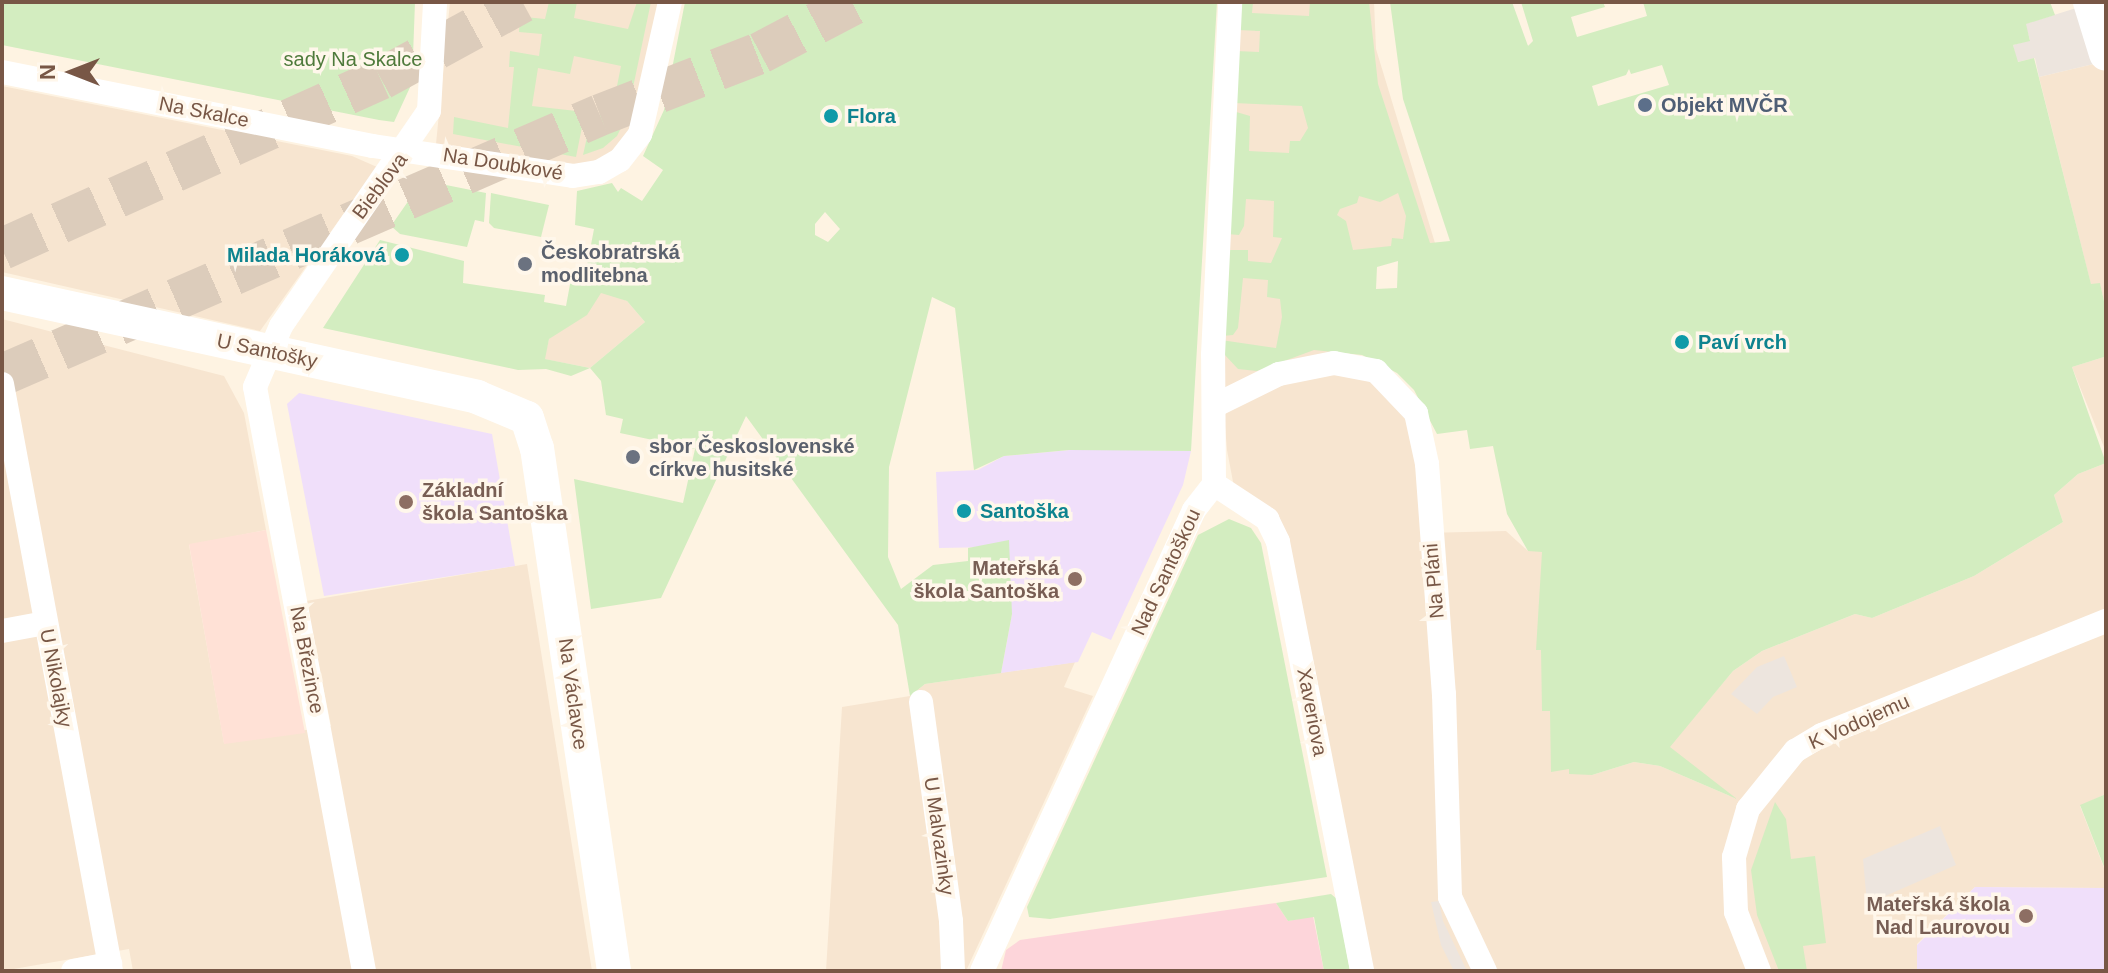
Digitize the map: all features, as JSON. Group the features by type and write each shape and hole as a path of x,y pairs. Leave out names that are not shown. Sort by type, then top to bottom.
{"street":[{"name":"Bieblova","path":"266,351 407,150 429,111 435,2"},
{"name":"Na Doubkové","path":"407,150 554,175 599,172 620,160 640,134 670,2"},
{"path":"1214,484 1215,282 1230,2"},
{"path":"2090,2 2106,54"},
{"name":"Na Skalce","path":"2,72 407,150"},
{"name":"U Santošky","path":"2,293 477,397 527,418"},
{"name":"Na Březince","path":"266,351 255,399 364,971"},
{"name":"Na Pláni","path":"1216,405 1279,374 1334,363 1376,371 1416,413 1427,464 1444,694 1450,897 1485,971"},
{"name":"U Nikolajky","path":"2,384 110,967"},
{"name":"Na Václavce","path":"527,418 537,448 614,971"},
{"name":"Nad Santoškou","path":"982,971 1194,510 1214,484"},
{"name":"Xaveriova","path":"1214,484 1267,519 1278,542 1362,971"},
{"name":"K Vodojemu","path":"1759,971 1736,912 1734,857 1748,809 1795,751 1822,735 2106,621"},
{"path":"2,631 45,623"},
{"name":"U Malvazinky","path":"921,702 951,921 953,971"},
{"path":"73,971 110,967"}],"shaded area":[{"path":"450,2 658,2 637,113 624,142 603,161 571,170 436,144"},
{"path":"1238,2 1374,2 1376,49 1435,243 1354,275 1344,371 1378,385 1416,430 1425,533 1506,531 1528,551 1542,551 1592,775 1634,762 1660,766 1730,796 1669,747 1733,671 1762,651 1855,614 1872,618 1974,576 2063,522 2054,495 2078,474 2106,463 2106,794 2080,806 2106,873 2106,888 1975,887 1917,944 1917,971 1369,971 1285,545 1234,487 1227,450 1220,366"},
{"path":"2083,6 2102,62 2039,77 2035,58 2017,62 2013,45 2030,40 2025,24"},
{"path":"2102,62 2106,79 2106,310 2100,284 2091,285 2039,77"},
{"path":"2,86 352,156 377,167 260,331 2,272"},
{"path":"594,288 627,301 645,322 590,368 544,359 549,339"},
{"path":"2,319 224,376 244,413 266,530 189,545 224,743 331,726 306,601 527,564 592,971 133,971 129,949 2,971"},
{"path":"2106,333 2106,452 2072,367 2104,357"},
{"name":"Základní škola Santoška","path":"299,393 492,434 515,566 324,596 287,404"},
{"name":"Mateřská škola Santoška","path":"1081,449 1191,451 1183,485 1111,640 1092,632 1078,662 1001,673 1012,614 994,547 939,548 936,472 978,470 1004,456"},
{"path":"266,530 305,733 224,744 189,544"},
{"path":"1784,656 1797,687 1773,697 1757,714 1731,694 1757,667"},
{"path":"1075,662 1064,687 1093,696 966,971 826,971 842,707 910,696 925,684"},
{"path":"1940,826 1956,865 1867,904 1863,859"},
{"name":"Mateřská škola Nad Laurovou","path":"1975,887 2106,888 2106,971 1917,971 1917,945"},
{"path":"1439,901 1443,921 1467,971 1454,971 1441,945 1431,902"},
{"path":"1276,903 1288,921 1313,916 1324,971 1001,971 1006,950 1020,940"}],"green space":[{"name":"sady Na Skalce","path":"2,2 415,2 412,83 394,122 379,120 2,45"},
{"path":"521,2 525,17 545,19 549,2 577,2 574,18 628,29 637,2 651,2 627,116 617,136 603,148 583,155 592,114 611,116 621,66 574,56 570,74 538,68 532,106 585,112 576,157 453,134 454,117 508,128 514,67 509,67 510,51 539,56 542,34 519,32"},
{"name":"Santoška","path":"685,2 1217,2 1191,451 1069,450 1004,456 974,470 955,308 932,297 889,467 888,557 901,589 933,565 968,561 968,548 1009,540 1012,614 1001,673 925,684 910,696 898,625 746,416 661,598 591,609 574,479 683,503 695,449 620,433 623,419 606,415 601,381 590,368 571,376 546,369 518,370 323,328 380,240 464,261 463,283 545,295 544,302 566,306 571,279 584,281 594,229 575,225 577,191 612,183 618,192 621,188 642,201 663,170 643,156 664,110","holes":["825,212 840,229 828,242 815,235 815,224","601,293 627,301 645,322 590,368 545,359 549,339 587,315"]},
{"path":"1239,2 1253,2 1252,13 1309,16 1310,2 1369,2 1378,84 1430,243 1450,241 1403,99 1390,2 1512,2 1528,46 1533,41 1521,2 1603,2 1605,7 1571,17 1577,37 1647,16 1643,2 2050,2 2055,15 2026,24 2030,41 2013,45 2018,62 2034,58 2091,284 2100,283 2106,310 2104,357 2072,367 2106,463 2078,474 2054,495 2063,522 1974,576 1872,618 1855,614 1762,651 1733,671 1670,747 1737,799 1660,766 1634,762 1592,775 1569,774 1569,769 1551,772 1550,711 1542,711 1541,650 1536,650 1542,552 1528,551 1507,514 1493,446 1470,449 1467,430 1437,434 1414,390 1397,373 1362,355 1314,350 1257,371 1238,369 1224,354 1221,340 1276,348 1282,317 1280,299 1267,297 1268,280 1243,278 1238,328 1233,335 1222,336 1226,250 1248,250 1248,261 1271,263 1282,238 1273,237 1274,201 1246,199 1244,226 1239,235 1227,234 1233,111 1250,116 1249,151 1289,153 1290,141 1300,141 1308,128 1302,106 1234,103 1236,51 1259,52 1260,31 1238,30","holes":["1662,65 1669,85 1598,106 1592,86 1626,75 1629,69 1631,74","1398,193 1406,216 1403,239 1392,238 1391,246 1353,250 1346,221 1337,215 1340,209 1357,203 1359,196 1380,202","1398,261 1397,288 1376,289 1377,267"]},
{"path":"431,182 486,193 484,222 475,220 467,247 400,234 391,226 418,187"},
{"path":"491,193 549,205 541,237 494,228 489,223"},
{"path":"1229,519 1251,528 1261,543 1327,877 1050,919 1029,917 1027,907 1198,535"},
{"path":"2106,794 2106,872 2080,805"},
{"path":"1775,802 1786,819 1791,859 1815,856 1826,943 1803,946 1807,971 1779,971 1757,915 1751,870"},
{"path":"1331,894 1337,899 1350,971 1324,971 1314,917 1288,921 1276,903"}],"tunnel":[{"path":"2,249 381,79 522,2"},
{"path":"2,375 600,115 760,53 857,2"}],"tram line":[{"path":"2105,2 2106,7"}],"place":[{"name":"Objekt MVČR","path":"1645,105"},
{"name":"Flora","path":"831,116"},
{"name":"Milada Horáková","path":"402,255"},
{"name":"Českobratrská modlitebna","path":"525,264"},
{"name":"Paví vrch","path":"1682,342"},
{"name":"sbor Československé církve husitské","path":"633,457"},
{"name":"Základní škola Santoška","path":"406,502"},
{"name":"Santoška","path":"964,511"},
{"name":"Mateřská škola Santoška","path":"1075,579"},
{"name":"Mateřská škola Nad Laurovou","path":"2026,916"}]}
